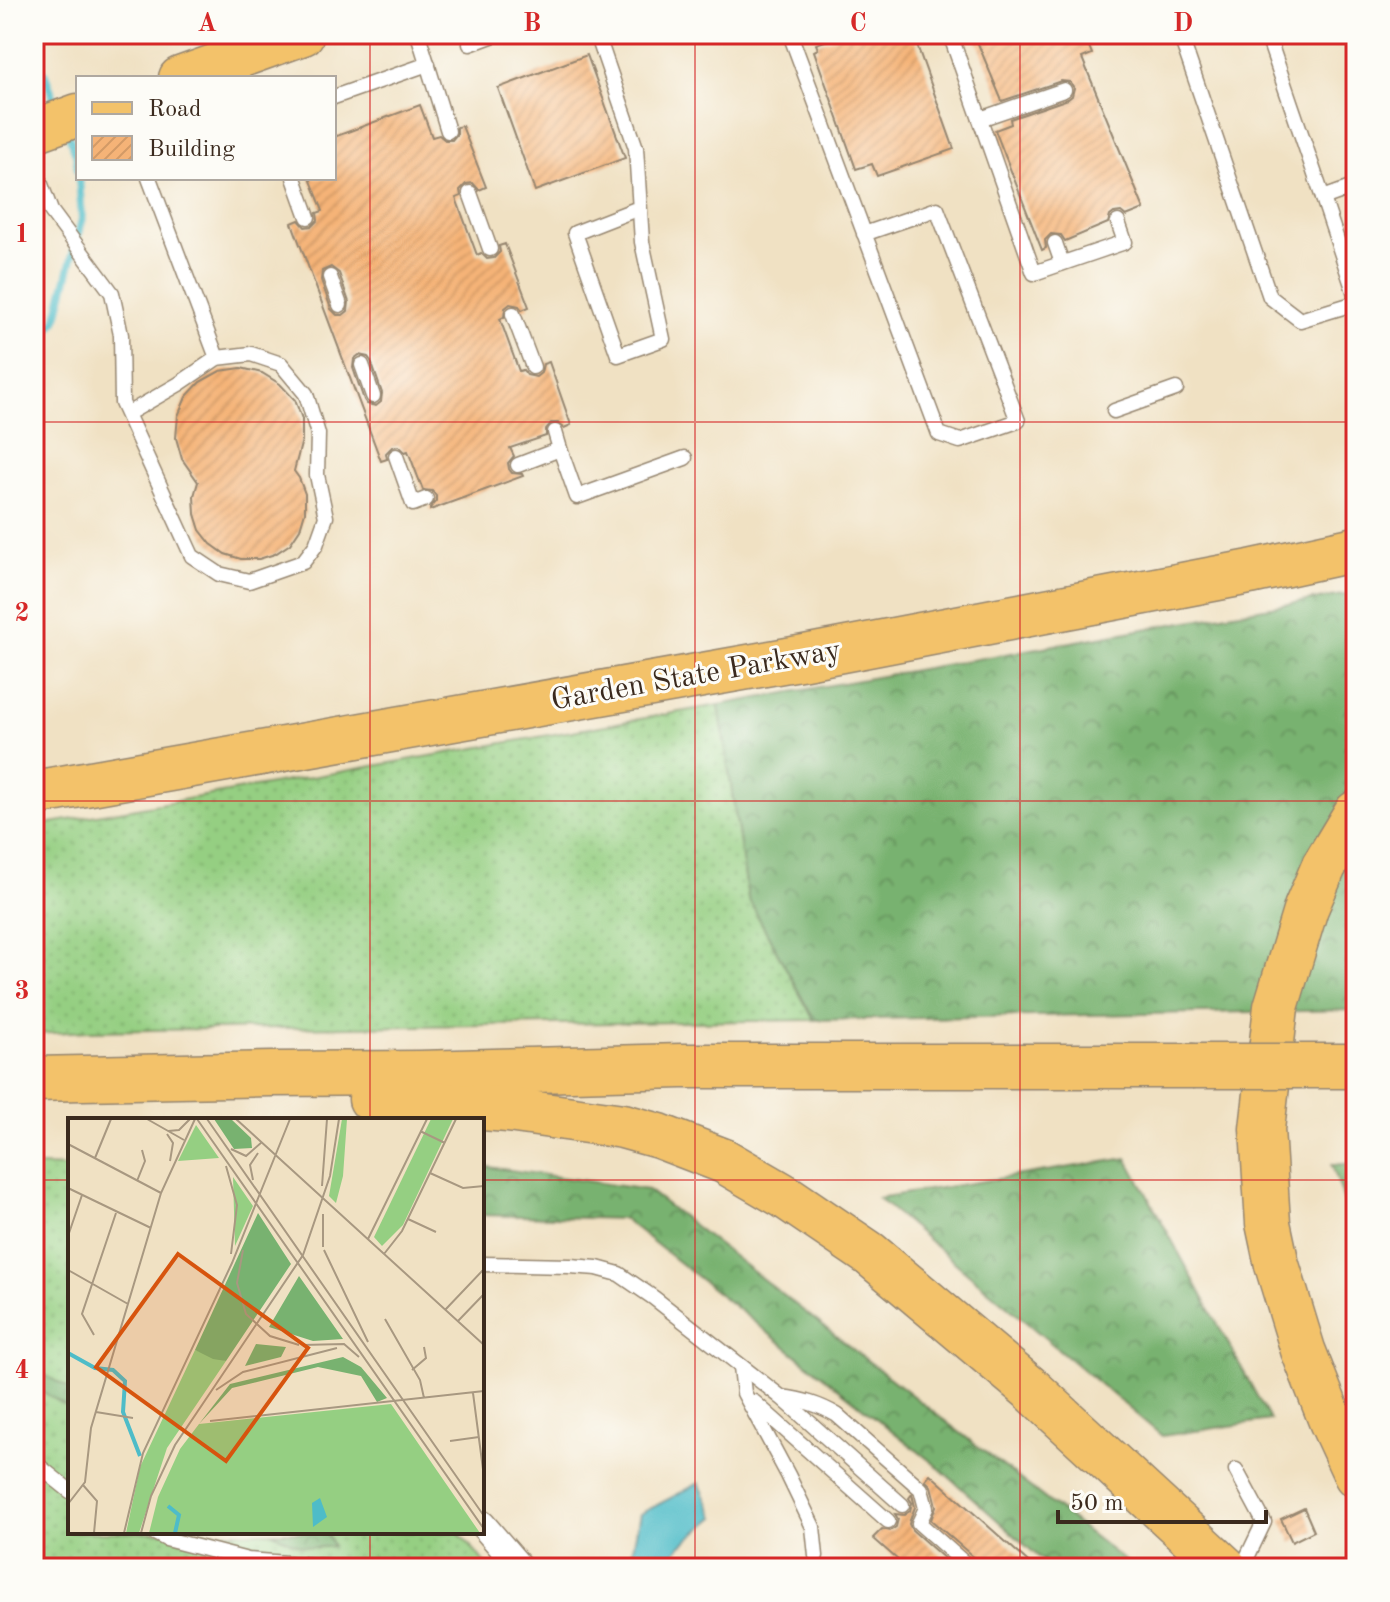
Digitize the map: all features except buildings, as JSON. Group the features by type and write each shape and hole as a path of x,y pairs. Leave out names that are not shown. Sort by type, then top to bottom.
{"highway":[{"path":"1169,588 1356,533"},
{"name":"Garden State Parkway","path":"34,793 805,657 1356,549"},
{"path":"1356,813 1324,866 1306,908 1276,1007 1262,1129 1268,1223 1277,1265 1303,1350 1356,1475"},
{"path":"34,1079 682,1066 1353,1066"},
{"path":"272,1074 365,1098 508,1110 623,1126 724,1161 799,1205 870,1254 1031,1389 1225,1568"}],"main road":[{"path":"188,76 252,60 303,34"},
{"path":"35,142 76,116"}],"street":[{"path":"484,1526 520,1568"}],"lane":[{"path":"418,34 448,131"},
{"path":"470,44 497,34"},
{"path":"597,34 636,148 642,242 663,339 618,355 575,233 639,208"},
{"path":"790,34 864,234 939,434 960,441 1018,421 937,209 864,234"},
{"path":"950,34 1034,273 1125,242 1118,222"},
{"path":"1180,34 1270,297 1300,320 1356,303"},
{"path":"1267,34 1356,297"},
{"path":"336,96 428,64"},
{"path":"980,119 1064,90"},
{"path":"35,142 51,211 112,293 121,335 122,403 127,414 192,556 219,574 249,581 303,562 316,545 326,517 317,475 318,434 306,394 281,364 251,354 217,358 127,414"},
{"path":"150,180 217,358"},
{"path":"295,180 308,217"},
{"path":"1323,198 1356,186"},
{"path":"470,193 490,249"},
{"path":"1055,243 1062,263"},
{"path":"330,277 340,305"},
{"path":"513,314 533,367"},
{"path":"362,365 373,396"},
{"path":"1114,411 1176,389"},
{"path":"555,432 577,497 685,458"},
{"path":"518,465 560,449"},
{"path":"396,456 413,504 426,499"},
{"path":"484,1264 570,1266 619,1274 781,1397 902,1505"},
{"path":"741,1367 744,1393 813,1527 816,1556"},
{"path":"744,1393 888,1521"},
{"path":"781,1397 802,1399 837,1415 921,1489 926,1508 919,1523 970,1568"},
{"path":"34,1462 68,1489"},
{"path":"1236,1470 1264,1522 1242,1568"},
{"path":"157,1534 248,1560 351,1568"}],"green space":[{"path":"1356,593 1356,1010 814,1020 748,898 719,705"},
{"path":"719,705 748,898 814,1020 34,1034 34,826"},
{"path":"1127,1158 1270,1420 1162,1436 878,1198"},
{"path":"1356,1163 1356,1235 1332,1165"},
{"path":"34,1166 68,1167 68,1534 460,1534 490,1568 34,1568"},
{"path":"484,1166 648,1190 1134,1568 1051,1568 938,1467 624,1219 484,1215"},
{"path":"34,1369 68,1388 68,1408 34,1386"},
{"path":"277,1534 327,1534 333,1546 302,1545"}],"water":[{"path":"699,1483 715,1517 680,1546 665,1568 629,1568 640,1514"}],"waterway":[{"path":"34,62 45,75 58,109"},
{"path":"68,133 76,154"},
{"path":"34,344 56,321 82,219 79,180"}]}
